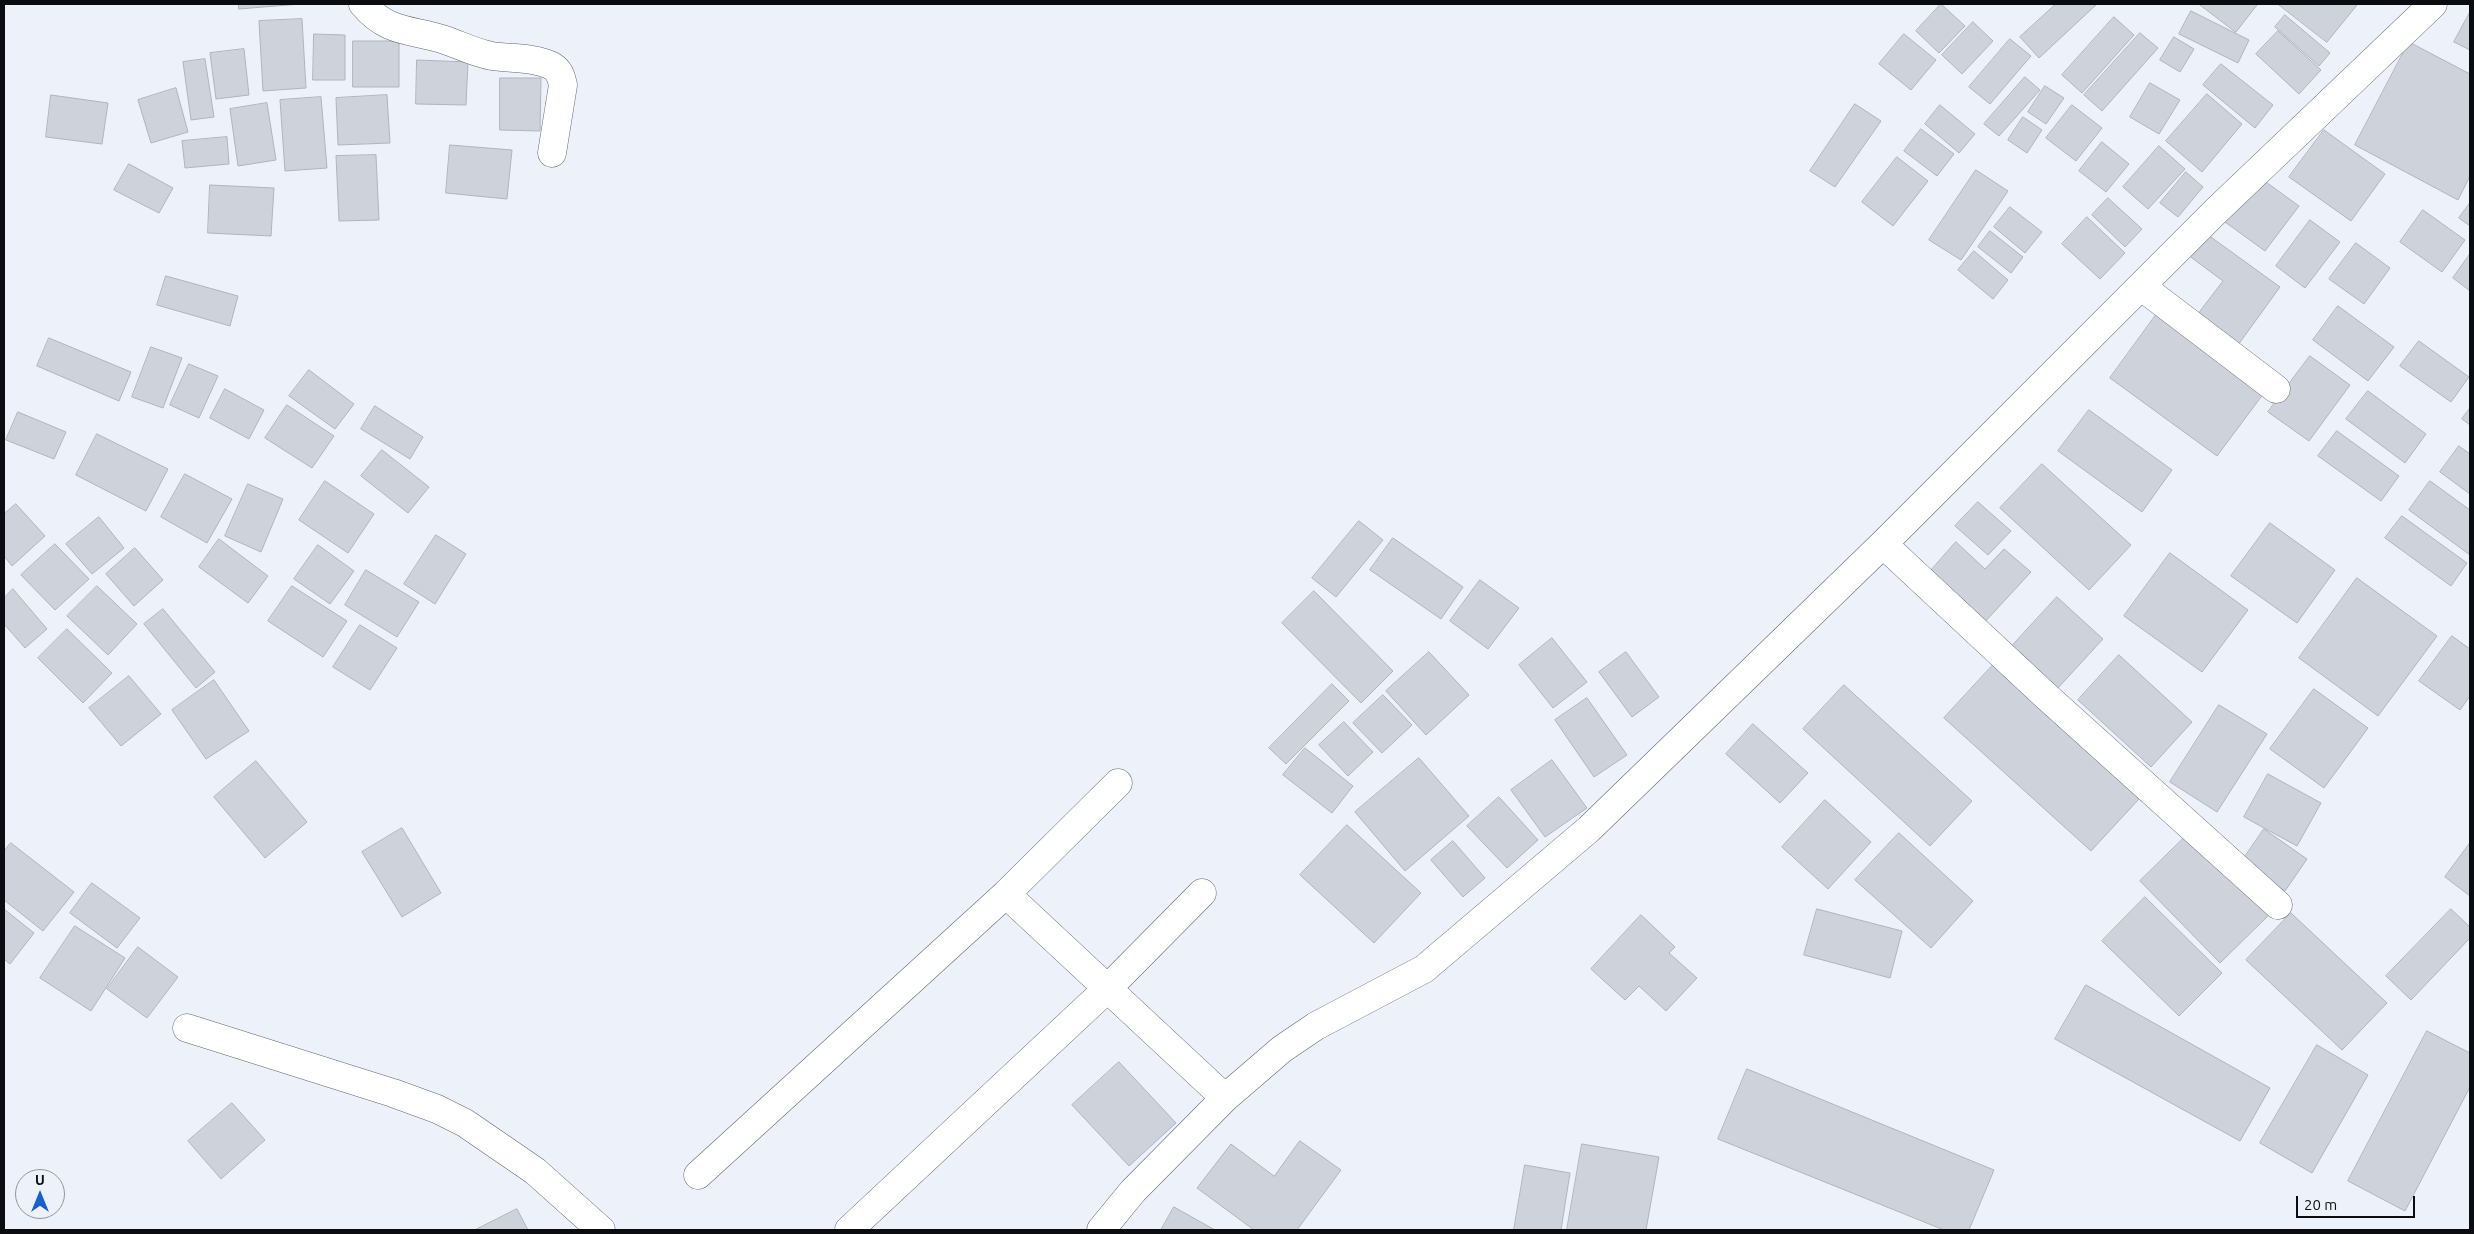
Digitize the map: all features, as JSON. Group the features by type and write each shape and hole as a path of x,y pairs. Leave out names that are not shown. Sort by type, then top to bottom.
{"street":[{"path":"363,4 374,17 408,33 443,40 490,56 538,61 557,70 562,78 563,85 552,153"},
{"path":"1101,1230 1133,1191 1225,1098 1298,1036 1424,969 1589,829 1884,544 2216,211 2433,4"},
{"path":"2142,287 2276,389"},
{"path":"1884,544 2046,696 2278,905"},
{"path":"698,1175 1006,894 1118,783"},
{"path":"849,1230 1108,988 1202,893"},
{"path":"1006,894 1225,1098"},
{"path":"187,1028 393,1093 444,1113 486,1136 535,1171 601,1230"}],"building":[{"path":"239,4 300,4 239,9"},
{"path":"1941,4 1965,26 1939,53 1916,31"},
{"path":"2056,4 2097,4 2039,58 2020,37"},
{"path":"2199,4 2255,4 2257,5 2236,32"},
{"path":"2278,4 2355,4 2357,5 2327,42"},
{"path":"2191,11 2249,40 2238,63 2179,34"},
{"path":"2470,12 2470,50 2454,42"},
{"path":"2285,15 2330,53 2319,66 2275,27"},
{"path":"2114,17 2134,35 2082,93 2062,75"},
{"path":"302,19 306,88 263,91 259,21"},
{"path":"1973,22 1993,41 1962,74 1942,55"},
{"path":"2278,31 2321,70 2299,94 2256,54"},
{"path":"2140,33 2158,48 2102,111 2084,95"},
{"path":"314,34 345,35 345,80 313,80"},
{"path":"1904,34 1936,60 1911,90 1879,64"},
{"path":"2174,37 2194,49 2180,72 2160,60"},
{"path":"2010,39 2031,56 1990,104 1969,87"},
{"path":"353,41 399,41 399,87 353,87"},
{"path":"2409,42 2470,74 2470,176 2458,200 2355,145"},
{"path":"244,49 249,95 216,99 210,53"},
{"path":"205,59 214,117 191,120 183,62"},
{"path":"417,60 468,62 466,105 416,104"},
{"path":"2221,64 2273,105 2255,128 2203,85"},
{"path":"2025,77 2040,90 1999,136 1984,124"},
{"path":"500,78 541,78 540,131 500,130"},
{"path":"2150,83 2180,100 2159,134 2130,117"},
{"path":"2045,86 2064,98 2046,124 2028,112"},
{"path":"176,88 188,132 151,143 138,100"},
{"path":"2207,94 2242,124 2202,172 2166,141"},
{"path":"51,95 108,103 102,144 46,137"},
{"path":"387,95 390,143 338,145 336,98"},
{"path":"321,97 327,168 285,171 280,100"},
{"path":"267,103 276,160 238,166 230,109"},
{"path":"1855,104 1881,121 1835,187 1810,171"},
{"path":"1940,105 1975,134 1959,153 1925,124"},
{"path":"2072,105 2102,128 2076,161 2046,138"},
{"path":"2023,117 2042,130 2027,153 2008,140"},
{"path":"1921,129 1954,154 1937,176 1904,151"},
{"path":"2324,130 2385,174 2351,221 2289,177"},
{"path":"227,137 229,164 185,168 182,141"},
{"path":"2102,142 2129,164 2106,192 2079,171"},
{"path":"450,145 512,150 507,199 446,193"},
{"path":"2159,146 2185,169 2148,209 2123,187"},
{"path":"376,155 379,220 339,221 336,156"},
{"path":"1897,157 1928,181 1893,226 1862,202"},
{"path":"129,164 173,188 159,213 114,190"},
{"path":"1976,170 2008,191 1961,260 1929,240"},
{"path":"2186,172 2203,187 2178,217 2160,203"},
{"path":"2259,177 2299,206 2265,251 2225,222"},
{"path":"210,185 274,188 271,236 208,233"},
{"path":"2108,198 2142,229 2125,247 2092,215"},
{"path":"2470,203 2470,226 2459,218"},
{"path":"2010,207 2042,232 2025,253 1994,227"},
{"path":"2423,210 2465,240 2442,272 2400,242"},
{"path":"2087,217 2125,253 2100,279 2062,244"},
{"path":"2310,220 2340,242 2305,288 2276,266"},
{"path":"1990,231 2023,257 2011,273 1978,247"},
{"path":"2204,232 2280,287 2238,345 2197,315 2223,281 2188,255"},
{"path":"2356,243 2390,268 2364,304 2329,279"},
{"path":"1974,251 2008,280 1993,299 1958,270"},
{"path":"2470,254 2470,291 2453,278"},
{"path":"166,276 238,296 230,326 157,305"},
{"path":"2338,306 2394,347 2368,381 2313,340"},
{"path":"2156,315 2264,393 2217,456 2110,378"},
{"path":"49,338 131,372 119,401 37,366"},
{"path":"2419,341 2469,377 2451,402 2400,366"},
{"path":"151,347 182,358 163,408 132,397"},
{"path":"2310,356 2350,385 2309,441 2268,412"},
{"path":"189,364 218,376 199,418 170,405"},
{"path":"309,370 354,404 335,429 289,396"},
{"path":"225,389 264,410 249,439 210,418"},
{"path":"2368,391 2426,434 2405,463 2346,419"},
{"path":"287,405 334,436 312,468 265,438"},
{"path":"375,406 423,437 410,459 361,429"},
{"path":"2470,408 2470,425 2462,419"},
{"path":"2089,410 2172,470 2142,512 2058,451"},
{"path":"18,412 66,432 54,459 6,440"},
{"path":"2337,431 2399,476 2381,501 2318,456"},
{"path":"97,434 168,469 146,511 76,475"},
{"path":"2459,446 2470,454 2470,494 2440,472"},
{"path":"382,450 429,487 408,513 361,476"},
{"path":"2042,464 2131,545 2089,590 2000,508"},
{"path":"185,474 232,499 207,543 161,517"},
{"path":"325,481 374,514 348,553 299,520"},
{"path":"2430,481 2470,510 2470,555 2409,510"},
{"path":"248,484 283,499 261,552 225,536"},
{"path":"1978,502 2011,531 1988,555 1955,526"},
{"path":"16,504 45,536 12,566 4,556 4,514"},
{"path":"2402,516 2467,563 2451,586 2385,538"},
{"path":"99,517 124,548 92,574 66,544"},
{"path":"1359,521 1383,540 1336,597 1312,578"},
{"path":"2270,523 2335,570 2297,623 2231,576"},
{"path":"436,535 466,554 435,604 404,584"},
{"path":"1393,538 1463,587 1441,619 1370,570"},
{"path":"219,539 268,576 248,603 199,567"},
{"path":"1956,542 1985,569 2004,549 2031,572 1982,625 1927,575"},
{"path":"55,544 89,579 55,610 21,575"},
{"path":"318,545 354,571 330,604 294,579"},
{"path":"135,548 163,580 134,606 106,574"},
{"path":"2170,553 2248,610 2202,672 2124,616"},
{"path":"366,570 419,602 397,637 345,605"},
{"path":"2357,578 2437,636 2378,716 2299,658"},
{"path":"1480,580 1519,608 1488,649 1450,621"},
{"path":"97,586 137,624 108,655 67,616"},
{"path":"292,586 347,621 323,657 268,621"},
{"path":"13,589 47,629 25,648 4,624 4,598"},
{"path":"1314,591 1393,671 1361,703 1282,623"},
{"path":"2057,597 2103,639 2057,689 2011,647"},
{"path":"163,609 215,672 196,688 144,624"},
{"path":"360,625 397,648 370,690 333,667"},
{"path":"67,629 112,673 83,703 38,658"},
{"path":"2452,636 2470,649 2470,696 2460,710 2419,681"},
{"path":"1552,638 1587,682 1553,708 1519,665"},
{"path":"1429,652 1469,695 1426,735 1386,691"},
{"path":"1626,652 1659,697 1632,717 1599,672"},
{"path":"2119,655 2192,722 2151,767 2078,700"},
{"path":"1993,665 2139,799 2091,851 1944,718"},
{"path":"129,676 161,714 121,746 89,708"},
{"path":"214,680 249,731 206,759 172,710"},
{"path":"1332,684 1349,701 1286,764 1269,748"},
{"path":"1844,685 1972,801 1930,846 1803,729"},
{"path":"2314,689 2368,728 2324,788 2270,749"},
{"path":"1383,695 1412,725 1382,753 1353,723"},
{"path":"1587,698 1627,755 1594,777 1555,720"},
{"path":"2219,705 2267,734 2217,812 2170,782"},
{"path":"1344,722 1373,752 1348,776 1319,745"},
{"path":"1753,724 1808,773 1780,803 1726,754"},
{"path":"1305,748 1353,786 1332,813 1283,775"},
{"path":"1419,758 1469,816 1405,871 1355,812"},
{"path":"1552,760 1587,808 1545,837 1511,790"},
{"path":"256,761 307,822 265,858 214,797"},
{"path":"2268,774 2321,803 2297,846 2244,817"},
{"path":"1499,797 1538,840 1507,868 1467,826"},
{"path":"1825,800 1871,842 1828,889 1782,847"},
{"path":"1347,825 1421,893 1374,943 1300,875"},
{"path":"402,828 441,893 402,917 362,852"},
{"path":"2264,829 2307,859 2285,891 2242,861"},
{"path":"1899,833 1973,901 1931,948 1855,880"},
{"path":"2189,833 2270,914 2220,963 2140,881"},
{"path":"1453,841 1485,878 1463,897 1431,860"},
{"path":"11,843 74,892 43,931 4,900 4,851"},
{"path":"2470,843 2470,896 2445,877"},
{"path":"92,883 140,918 117,948 70,913"},
{"path":"2145,897 2222,973 2179,1016 2102,941"},
{"path":"4,909 34,933 10,964 4,959"},
{"path":"1817,909 1902,931 1890,978 1804,955"},
{"path":"2451,909 2470,927 2470,938 2411,1000 2386,976"},
{"path":"2291,913 2387,1003 2342,1050 2246,960"},
{"path":"1641,915 1675,947 1669,953 1697,978 1666,1011 1639,986 1625,1000 1591,969"},
{"path":"75,926 125,958 91,1011 40,978"},
{"path":"138,947 178,977 147,1018 107,989"},
{"path":"2086,985 2270,1088 2240,1141 2055,1039"},
{"path":"2427,1031 2470,1053 2470,1087 2405,1211 2348,1181"},
{"path":"2317,1045 2368,1075 2312,1173 2260,1143"},
{"path":"1119,1062 1176,1123 1129,1166 1072,1105"},
{"path":"1747,1069 1994,1170 1969,1230 1944,1230 1718,1139"},
{"path":"232,1103 265,1140 221,1179 188,1141"},
{"path":"1300,1141 1341,1170 1297,1230 1254,1230 1197,1188 1231,1144 1274,1176"},
{"path":"1582,1144 1659,1157 1646,1230 1567,1230"},
{"path":"1525,1165 1570,1173 1561,1230 1514,1230"},
{"path":"1174,1207 1215,1230 1161,1230"},
{"path":"517,1209 528,1230 475,1230"}]}
